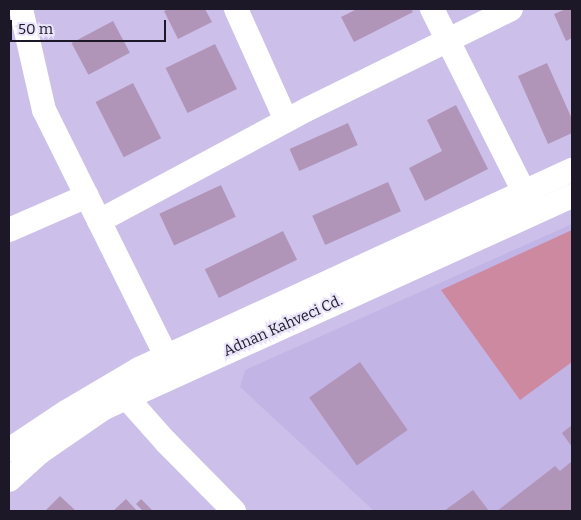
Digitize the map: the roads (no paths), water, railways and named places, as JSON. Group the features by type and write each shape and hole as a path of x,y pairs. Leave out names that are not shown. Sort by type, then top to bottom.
{"street":[{"path":"21,9 44,110 171,366"},
{"path":"236,9 286,120"},
{"path":"432,9 535,214"},
{"path":"99,221 286,120 510,9"},
{"name":"Adnan Kahveci Cd.","path":"9,480 40,452 88,418 126,397 171,366 572,170"},
{"path":"9,230 87,196"},
{"name":"Adnan Kahveci Cd.","path":"9,450 66,412 140,369 171,366 535,214 572,196"},
{"path":"126,397 166,442 234,511"}]}
